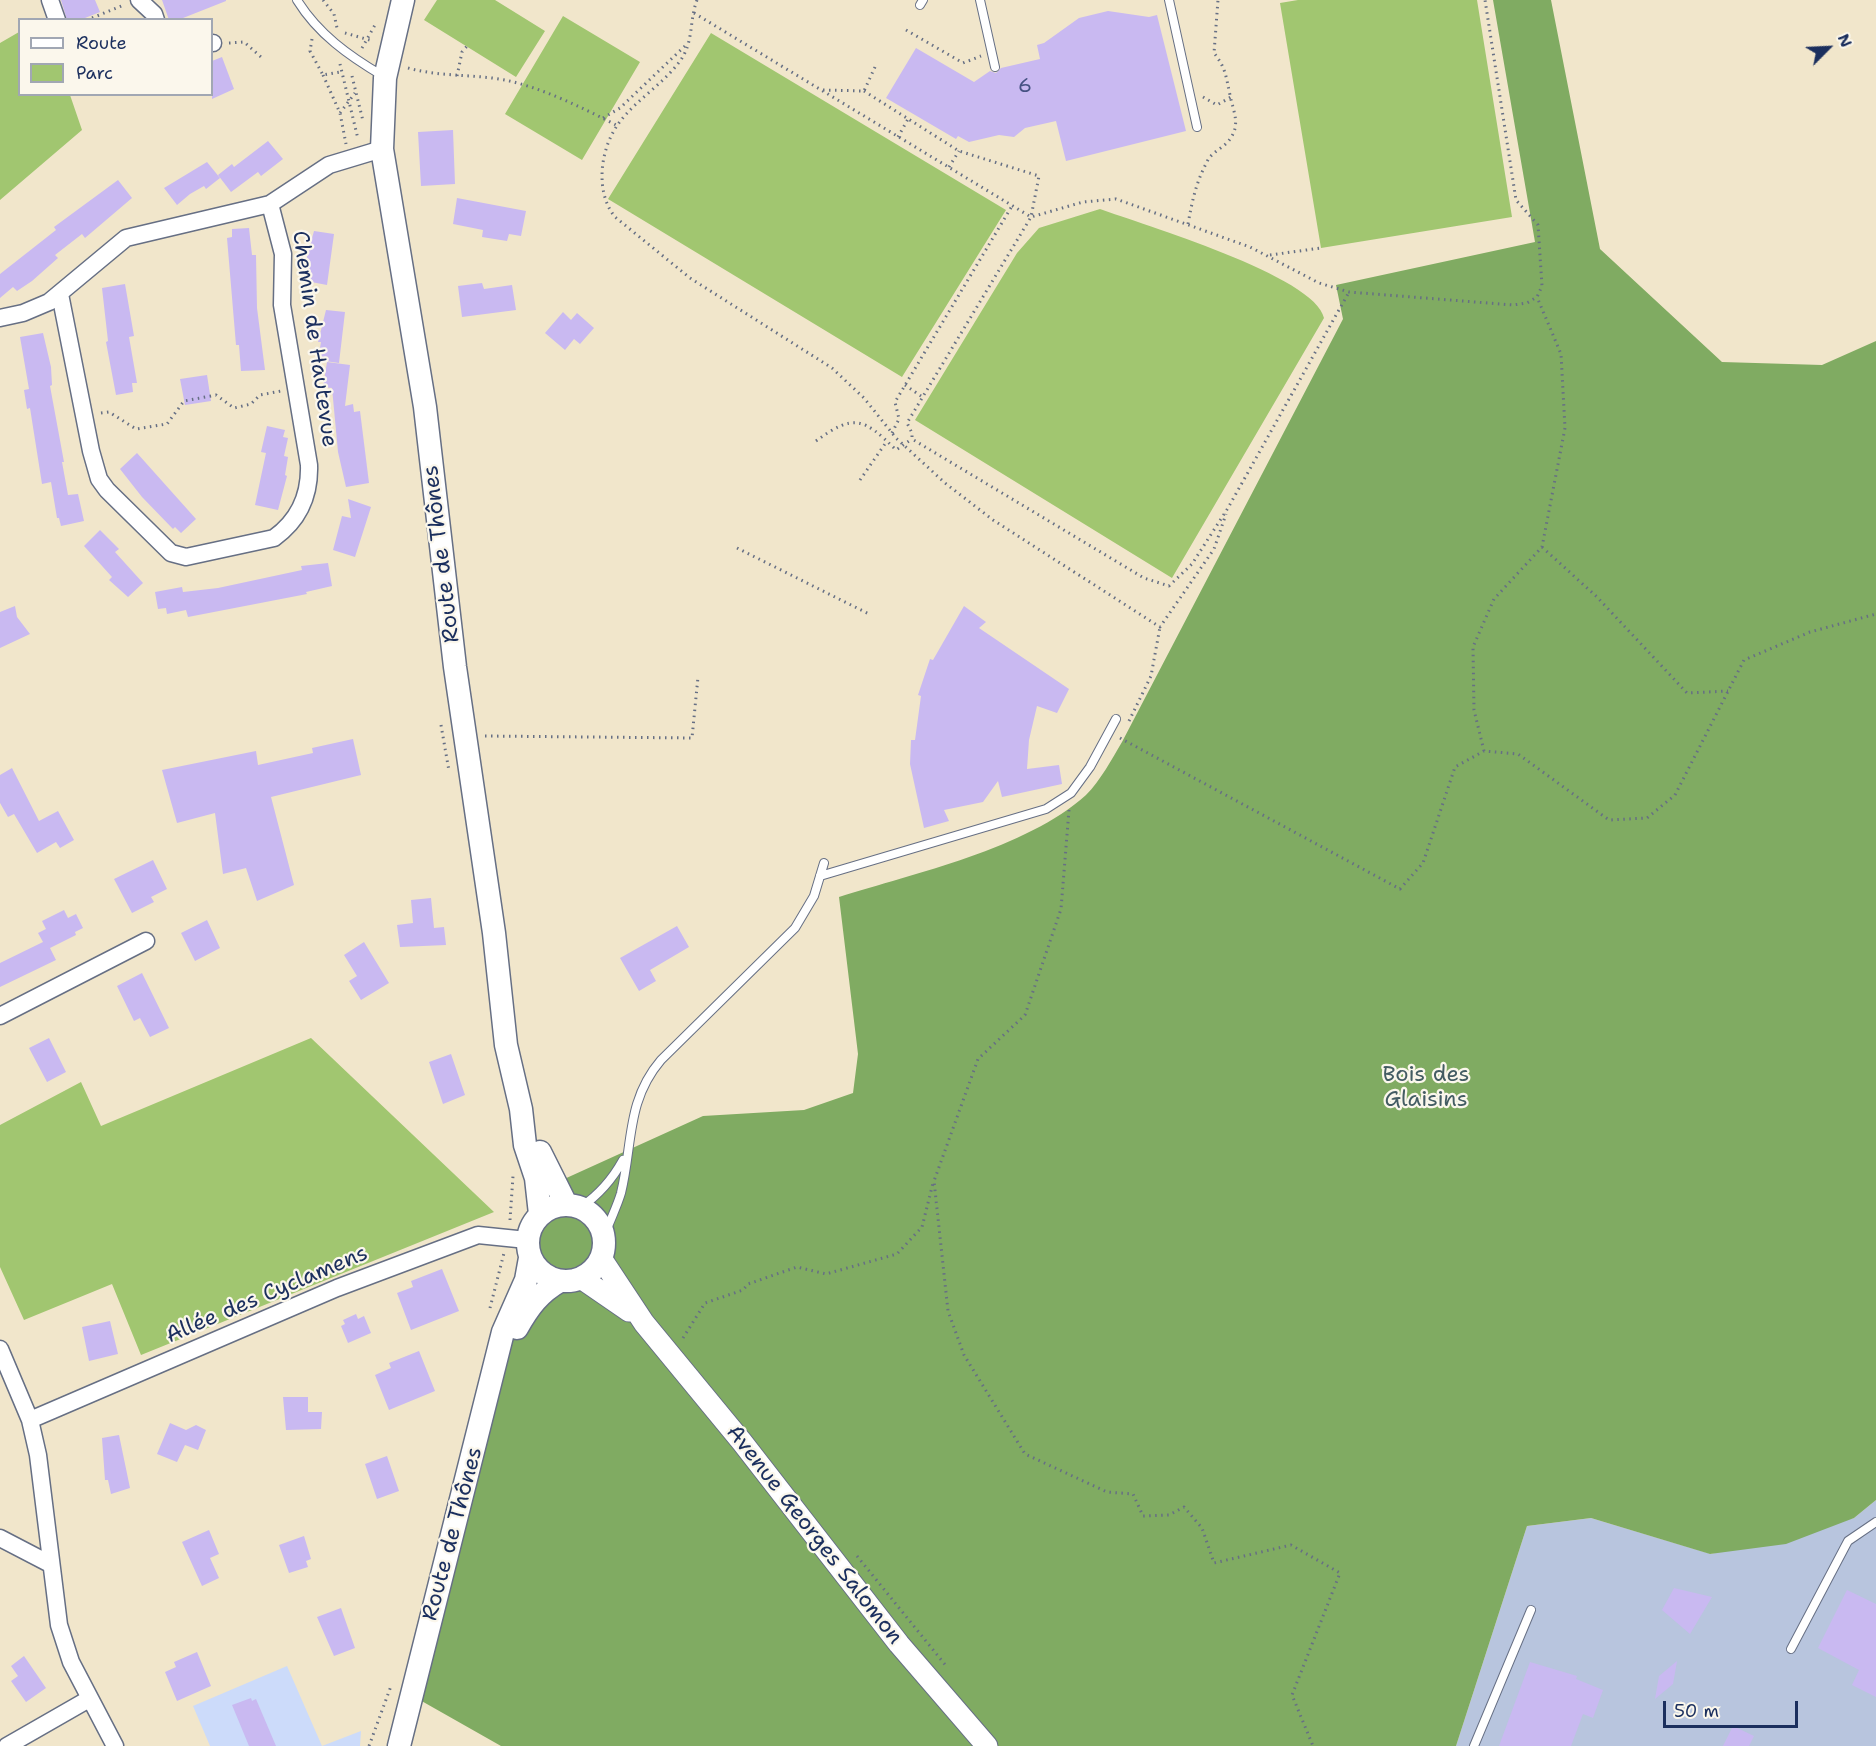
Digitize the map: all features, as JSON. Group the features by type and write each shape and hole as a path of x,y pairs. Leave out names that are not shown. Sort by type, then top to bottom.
{"main road":[{"name":"Route de Thônes","path":"403,0 365,153 425,407 506,1045 521,1109 525,1145 536,1179 540,1214"},
{"name":"Route de Thônes","path":"521,1109 549,1173 574,1206"},
{"path":"553,1206 574,1206 596,1219 603,1247 590,1274 571,1280 548,1277 537,1269 522,1245 540,1214 553,1206"},
{"name":"Route de Thônes","path":"388,1746 401,1690 494,1372 503,1332 526,1280 522,1245"},
{"name":"Route de Thônes","path":"494,1372 530,1304 545,1289 571,1280"},
{"name":"Route de Thônes","path":"399,1746 401,1690"}],"street":[{"path":"50,0 56,18"},
{"path":"132,2 154,14 155,18"},
{"name":"Chemin de Hautevue","path":"0,318 37,308 60,294 113,246 126,238 270,204 329,165 365,153"},
{"name":"Chemin de Hautevue","path":"60,294 95,466 107,490 171,553 186,557 274,538 285,530 301,507 310,483 309,465 282,305 283,254 270,204"},
{"path":"0,1016 146,941"},
{"name":"Allée des Cyclamens","path":"30,1420 337,1288 477,1235 522,1245"},
{"name":"Avenue Georges Salomon","path":"603,1247 644,1323 742,1442 899,1644 987,1746"},
{"name":"Avenue Georges Salomon","path":"571,1280 644,1323"},
{"path":"0,1349 30,1420 40,1466 58,1625 89,1699 115,1746"},
{"path":"0,1538 50,1564"},
{"path":"7,1746 89,1699"}],"lane":[{"path":"297,0 319,29 338,46 385,78"},
{"path":"980,0 995,67"},
{"path":"1169,0 1197,127"},
{"path":"820,876 1035,813 1071,793 1090,767 1116,719"},
{"path":"603,1247 621,1194 625,1157 638,1099 653,1069 795,928 809,907 824,862"},
{"path":"574,1206 597,1196 611,1181 625,1157"},
{"path":"1791,1649 1848,1541 1876,1521"},
{"path":"1474,1746 1531,1610"}],"path":[{"path":"323,0 336,21 340,72 347,103 365,153"},
{"path":"697,0 691,41 680,61 618,126 604,161 601,185 607,207 615,217 690,278 832,368 864,398 904,446 945,483 993,520 1160,627"},
{"path":"1188,224 1194,191 1208,159 1230,139 1237,121 1230,97 1230,86 1221,62 1214,53 1218,0"},
{"path":"694,13 1032,217 1083,202 1116,199 1269,256 1319,284 1348,292 1513,306 1527,303 1537,297 1542,286 1538,225 1516,200 1485,0"},
{"path":"92,18 132,2"},
{"path":"319,29 310,42 310,51 340,112 365,153"},
{"path":"906,30 963,63 992,52"},
{"path":"367,39 409,48 406,68 426,73 504,80 526,86 618,126"},
{"path":"603,118 620,108 691,41"},
{"path":"213,43 244,42 261,57"},
{"path":"457,76 462,52 468,45"},
{"path":"864,91 875,67"},
{"path":"322,75 340,72"},
{"path":"352,76 364,124"},
{"path":"1189,89 1217,105 1230,97"},
{"path":"821,90 864,91 959,151 1039,176 1032,217 908,417 907,423 912,439 1144,578 1164,586 1174,583 1192,564 1228,508 1348,292"},
{"path":"340,112 355,93"},
{"path":"898,136 908,119"},
{"path":"949,168 959,151"},
{"path":"892,433 899,419 895,402 1012,206"},
{"path":"1269,256 1321,248"},
{"path":"1484,751 1474,710 1473,647 1494,599 1542,547 1564,428 1561,354 1537,297"},
{"path":"905,385 921,396"},
{"path":"84,416 109,412 136,429 167,424 184,401 216,395 234,408 251,404 260,395 296,388"},
{"path":"816,441 838,424 855,422 873,427 896,450 912,439"},
{"path":"860,480 887,441"},
{"path":"1121,739 1151,676 1160,627 1214,549 1228,508"},
{"path":"1542,547 1612,612 1687,693 1728,691"},
{"path":"737,549 869,614"},
{"path":"1109,733 1400,889 1423,863 1455,767 1484,751 1518,754 1609,820 1647,818 1676,795 1744,660 1810,632 1876,614"},
{"path":"465,736 693,738 698,677"},
{"path":"440,716 447,768 452,776"},
{"path":"683,1338 705,1303 743,1290 748,1284 797,1267 826,1274 897,1254 922,1227 934,1181 978,1059 1025,1015 1061,909 1071,793"},
{"path":"487,1319 522,1245 514,1167"},
{"path":"934,1181 948,1311 964,1355 1025,1454 1107,1492 1133,1494 1143,1516 1169,1515 1184,1507 1202,1528 1214,1563 1291,1545 1340,1573 1292,1695 1313,1746"},
{"path":"369,1746 401,1690"}],"shaded area":[{"path":"1876,1500 1876,1746 1456,1746 1527,1526 1591,1518 1711,1554 1854,1518"},
{"path":"287,1666 322,1746 210,1746 193,1706"},
{"path":"361,1731 360,1746 322,1746"}],"green space":[{"path":"437,0 495,0 545,31 516,77 424,20"},
{"path":"1298,0 1477,0 1512,217 1321,248 1280,3"},
{"name":"Bois des Glaisins","path":"1493,0 1551,0 1600,249 1722,362 1822,365 1876,341 1876,1500 1854,1518 1786,1544 1710,1554 1591,1518 1527,1526 1456,1746 501,1746 411,1695 540,1190 703,1116 804,1110 853,1093 858,1054 839,897 1002,845 1061,814 1091,789 1106,770 1122,742 1343,319 1336,285 1535,242"},
{"path":"563,16 640,62 582,160 505,114"},
{"path":"18,33 18,96 70,96 82,130 0,200 0,43"},
{"path":"711,33 1006,210 902,377 608,199"},
{"path":"1100,209 1187,239 1260,269 1291,285 1314,302 1324,318 1172,578 915,420 1017,253 1039,228"},
{"path":"311,1038 494,1212 141,1355 112,1284 24,1320 0,1267 0,1125 81,1082 101,1126"}],"building":[{"path":"61,0 95,0 100,12 85,18 66,18"},
{"path":"162,0 226,0 183,18 168,18"},
{"path":"1108,11 1149,17 1157,15 1186,131 1066,161 1056,121 1025,128 1014,137 999,135 969,142 958,136 956,139 886,98 916,48 974,82 990,71 996,73 1001,68 1040,59 1037,45 1044,43 1079,18"},
{"path":"222,57 234,89 212,99 213,96 213,61"},
{"path":"453,130 455,184 421,186 418,132"},
{"path":"268,141 283,159 261,176 258,172 231,192 218,175 232,164 234,167"},
{"path":"207,162 220,178 206,189 204,186 190,194 177,205 164,188"},
{"path":"118,180 132,198 85,238 82,234 55,255 58,258 32,281 17,291 13,287 0,298 0,274 56,230 54,227"},
{"path":"457,198 526,211 521,236 509,234 507,241 482,237 483,230 453,224"},
{"path":"249,228 252,255 256,255 257,308 265,370 241,371 239,345 236,345 227,238 232,237 232,229"},
{"path":"314,231 334,234 327,285 306,281 307,256"},
{"path":"482,283 484,289 512,285 516,310 462,317 458,286"},
{"path":"125,284 134,336 129,337 137,383 132,383 133,392 116,395 106,342 108,341 102,288"},
{"path":"326,310 345,312 339,363 318,360 321,342 318,342"},
{"path":"563,312 571,320 577,313 594,328 580,344 574,339 565,350 545,333"},
{"path":"43,333 51,367 52,385 50,386 68,495 78,494 84,521 61,526 57,518 51,482 42,484 30,408 27,409 24,390 29,389 20,337"},
{"path":"327,362 350,365 345,406 353,404 354,412 360,411 369,483 346,487 338,452 332,388 323,387"},
{"path":"207,375 211,401 185,405 180,379"},
{"path":"267,426 285,430 283,437 288,438 284,456 288,457 285,475 287,476 278,510 255,505 266,453 261,452"},
{"path":"137,453 196,519 181,533 175,527 173,529 142,497 120,469"},
{"path":"348,499 371,507 355,557 333,550 342,516 351,518"},
{"path":"100,530 119,549 115,552 143,583 128,597 109,580 112,577 84,546"},
{"path":"328,563 332,586 306,592 307,594 188,617 186,610 167,614 166,608 158,609 155,592 182,587 183,592 218,588 302,570 301,566"},
{"path":"15,606 17,617 30,634 0,648 0,612"},
{"path":"964,606 986,622 979,628 1069,689 1057,713 1037,706 1029,740 1027,769 1059,765 1062,784 1002,797 998,781 983,802 944,810 949,821 924,828 910,764 911,740 915,740 921,696 918,695 930,659 933,660"},
{"path":"353,739 361,775 271,797 294,885 257,901 246,868 223,874 215,813 177,823 162,770 256,751 258,765 313,753 312,748"},
{"path":"12,768 39,821 58,811 74,840 60,848 56,842 37,853 14,814 8,817 0,803 0,775"},
{"path":"153,860 167,889 151,897 154,902 132,913 114,879"},
{"path":"431,898 434,928 444,927 446,945 400,947 397,925 413,923 411,900"},
{"path":"64,910 68,918 76,914 83,928 75,932 76,935 50,948 56,960 0,987 0,963 43,942 38,933 46,929 42,921"},
{"path":"207,920 220,948 195,961 181,933"},
{"path":"677,926 689,947 650,970 656,981 639,991 620,958"},
{"path":"364,942 389,983 361,1000 349,981 357,976 344,955"},
{"path":"142,973 169,1028 150,1037 140,1018 134,1021 117,986"},
{"path":"49,1038 66,1072 47,1082 29,1048"},
{"path":"451,1054 465,1095 443,1104 429,1062"},
{"path":"442,1269 459,1311 411,1330 397,1293 413,1287 411,1281"},
{"path":"356,1314 358,1319 364,1316 371,1333 348,1343 341,1326 345,1324 343,1320"},
{"path":"110,1321 118,1354 89,1361 82,1327"},
{"path":"419,1351 435,1391 389,1410 375,1375 391,1368 389,1363"},
{"path":"283,1397 308,1397 308,1412 322,1412 321,1429 286,1430"},
{"path":"170,1423 186,1430 196,1425 206,1430 198,1450 185,1445 177,1462 157,1454"},
{"path":"119,1435 130,1488 111,1494 108,1480 105,1480 102,1438"},
{"path":"387,1456 399,1491 377,1499 365,1464"},
{"path":"209,1530 219,1554 210,1558 219,1578 202,1586 182,1542"},
{"path":"304,1536 311,1559 306,1561 308,1567 289,1573 279,1545"},
{"path":"1674,1588 1712,1597 1690,1634 1662,1610"},
{"path":"1847,1590 1876,1604 1876,1697 1852,1685 1859,1670 1818,1648"},
{"path":"341,1608 355,1648 334,1656 317,1617"},
{"path":"197,1652 211,1686 177,1701 165,1672 176,1667 174,1662"},
{"path":"24,1656 46,1688 26,1702 11,1681 18,1676 11,1666"},
{"path":"1677,1661 1673,1684 1655,1699 1659,1676"},
{"path":"1530,1662 1577,1676 1576,1679 1603,1690 1593,1718 1583,1714 1571,1746 1499,1746"},
{"path":"251,1698 252,1701 256,1699 276,1746 249,1746 232,1705"},
{"path":"1733,1726 1754,1736 1749,1746 1723,1746"}]}
